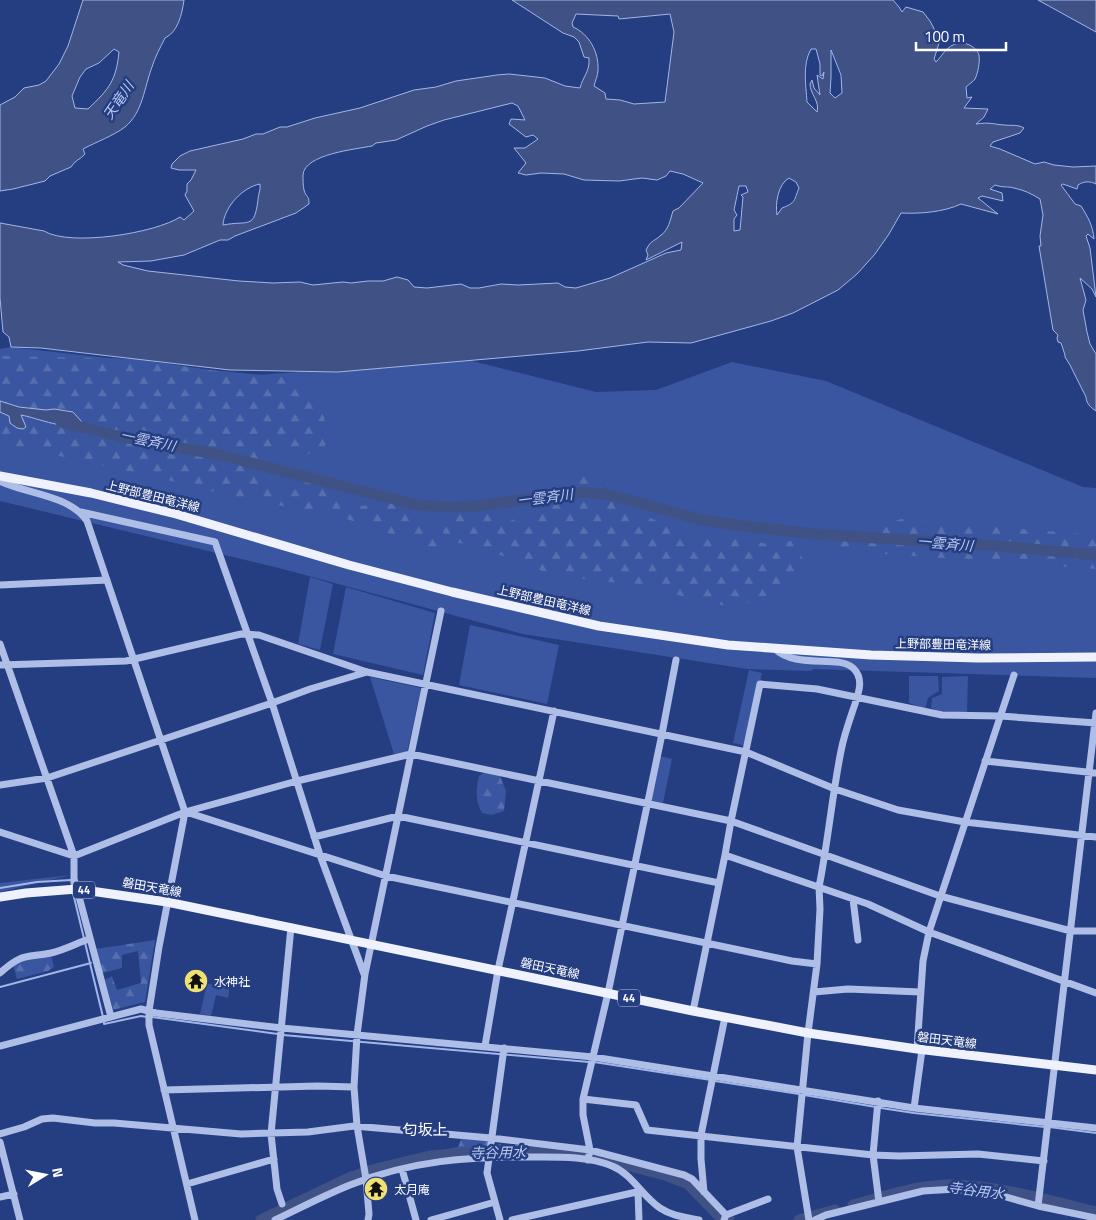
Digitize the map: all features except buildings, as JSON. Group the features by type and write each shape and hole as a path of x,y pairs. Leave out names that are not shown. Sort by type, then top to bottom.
{"main road":[{"name":"上野部豊田竜洋線","path":"0,476 91,493 176,514 405,580 599,626 728,645 872,655 968,658 1096,657"},
{"name":"磐田天竜線","path":"0,897 34,892 77,890 167,902 693,1011 808,1032 919,1049 1096,1070"}],"street":[{"path":"0,481 69,505 81,512 215,542 272,703 320,855 364,974"},
{"path":"81,512 107,580 185,812 167,902 149,1011 149,1025 195,1220"},
{"path":"0,585 107,580"},
{"path":"368,1220 366,1179 357,1126 354,1088 357,1035 364,974 372,944 441,611"},
{"path":"4,665 134,660 248,633 259,635 367,672 746,752 835,789 898,810 965,822 1096,837"},
{"path":"0,644 4,665 74,856 74,879 111,1017"},
{"path":"774,648 779,654 798,660 845,663 852,666 858,673 860,681 841,750 819,887 820,909 817,964 808,1032 797,1147 809,1220"},
{"path":"588,1160 590,1150 583,1115 583,1099 608,993 676,660"},
{"path":"0,785 46,778 162,741 318,686 367,672"},
{"path":"914,1108 919,1049 920,992 923,961 929,932 1014,675"},
{"path":"693,1011 760,684 817,689 942,715 1000,716 1096,723"},
{"path":"484,1046 498,970 554,711"},
{"path":"1038,1206 1082,836 1093,773 1096,714"},
{"path":"0,832 74,856 185,812 297,781 411,754 539,780 647,805 731,821 940,896 1071,931 1096,932"},
{"path":"985,761 1093,773"},
{"path":"185,812 386,876 513,901 792,961 817,964"},
{"path":"314,837 398,816 719,883"},
{"path":"725,855 868,904 929,932 1096,994"},
{"path":"853,899 858,940"},
{"path":"282,1204 277,1189 271,1134 291,928"},
{"path":"0,973 14,961 24,956 52,952 89,939"},
{"path":"814,992 848,989 920,992"},
{"path":"0,1046 141,1009 156,1013 282,1028 593,1057 914,1108 1096,1128"},
{"path":"704,1192 701,1135 726,1017"},
{"path":"500,1220 487,1172 504,1048"},
{"path":"164,1090 276,1086 354,1088"},
{"path":"583,1099 636,1105 647,1130 873,1155 978,1154 1044,1161"},
{"path":"878,1101 873,1155 879,1202"},
{"path":"0,1134 42,1119 54,1118 241,1134 308,1132 357,1126 492,1138 590,1150 684,1175 704,1192 725,1217 768,1199"},
{"path":"0,1142 20,1220"},
{"path":"275,1220 366,1179 443,1160 489,1156 588,1160 612,1166 623,1173 658,1207 672,1214 699,1220"},
{"path":"187,1184 274,1159"},
{"path":"402,1169 416,1220"},
{"path":"815,1220 923,1191 956,1189 999,1195 1038,1206 1096,1218"},
{"path":"512,1220 640,1191"},
{"path":"639,1220 640,1191"},
{"path":"0,1198 14,1194"},
{"path":"431,1220 495,1202"}],"green space":[{"path":"11,347 257,375 468,360 596,392 656,390 732,362 826,381 1083,487 1096,488 1096,678 813,669 811,671 747,669 523,634 279,568 0,501 0,349"},
{"path":"0,356 136,359 209,370 302,379 318,403 324,417 327,441 321,456 271,446 259,465 284,490 307,477 361,506 402,501 432,533 441,551 341,517 235,497 151,476 0,443"},
{"path":"600,475 632,509 689,537 748,540 768,544 791,541 802,557 797,584 751,601 739,609 639,586 590,579 562,578 481,548 447,540 438,521 480,505 518,522 573,478"},
{"path":"901,519 1096,535 1096,569 817,549"},
{"path":"310,577 333,584 320,650 298,644"},
{"path":"346,587 435,613 423,675 333,654"},
{"path":"470,625 559,645 547,704 459,685"},
{"path":"749,670 762,673 747,746 733,743"},
{"path":"909,676 938,676 939,691 928,698 925,709 909,703"},
{"path":"968,676 967,713 946,715 931,708 932,698 942,694 942,677"},
{"path":"370,677 421,688 407,752 394,754"},
{"path":"660,756 672,759 663,803 650,800"},
{"path":"485,772 500,776 506,791 504,811 492,815 482,813 477,799 479,776"},
{"path":"71,875 0,892 0,883"},
{"path":"155,940 145,1002 113,1010 105,980 112,976 117,990 141,983 138,951 122,955 122,968 99,974 96,949"},
{"path":"51,956 54,967 48,971 17,979 13,965 18,959"},
{"path":"207,984 230,986 228,998 216,995 211,1016 200,1014"},
{"path":"462,1137 491,1139 493,1144 518,1145 533,1149 555,1148 557,1152 492,1154 405,1164 403,1157 458,1147"}],"water":[{"name":"天竜川","path":"83,0 184,0 179,22 173,32 165,38 158,52 139,107 131,121 115,133 83,149 85,154 71,167 50,176 45,181 0,191 0,105 15,97 24,88 39,85 46,81 59,64 68,46","holes":["114,49 119,52 116,70 106,90 88,109 75,108 72,96 80,77 86,69 99,63"]},
{"path":"512,0 893,0 902,12 906,7 923,12 930,21 940,40 934,59 936,62 950,46 964,43 972,46 979,55 979,64 975,79 966,87 967,98 972,97 964,108 988,109 984,117 976,124 991,123 1024,128 1020,133 993,142 990,146 1035,164 1044,162 1073,167 1096,166 1096,184 1085,182 1078,185 1077,189 1061,185 1075,204 1081,206 1090,222 1094,239 1088,234 1086,236 1090,248 1096,297 1092,289 1080,278 1086,300 1083,310 1087,332 1090,344 1096,354 1096,411 1088,403 1065,357 1061,343 1058,342 1058,335 1053,330 1039,246 1041,246 1040,236 1043,215 1040,199 1012,187 995,185 990,189 1002,193 1003,201 982,196 978,198 998,214 961,204 932,212 901,213 875,254 857,274 838,290 793,313 771,321 691,343 648,342 578,351 338,372 230,370 41,348 11,347 9,337 3,332 0,298 0,223 73,238 92,238 133,233 168,223 180,217 184,220 194,211 185,195 187,184 196,170 171,168 172,164 180,156 190,151 243,139 256,134 263,134 280,127 287,127 315,118 360,108 414,90 436,87 456,81 509,74 545,78 565,86 580,88 587,70 589,58 584,57 579,42 574,37 563,33","holes":["576,14 618,16 619,19 670,14 674,32 665,102 634,104 606,99 605,93 594,86 598,74 595,50 584,34 573,27 572,23","811,49 816,49 820,64 820,75 822,76 824,72 823,79 817,75 820,95 814,88 812,80 810,84 817,104 817,112 807,102 806,62","831,50 841,75 842,93 835,98 830,93 831,78","512,103 518,106 525,120 511,119 509,124 526,137 533,135 538,139 525,148 514,148 526,163 518,173 526,175 541,173 564,174 584,180 619,181 642,178 657,180 666,176 670,171 683,174 703,183 679,208 673,211 669,225 663,234 651,243 646,250 648,255 646,260 682,242 681,250 666,253 610,278 576,288 565,287 558,283 501,284 479,288 470,288 461,284 427,288 414,287 408,280 397,277 383,281 313,285 300,282 273,283 148,271 118,262 151,261 184,255 296,213 309,204 304,190 303,175 306,168 312,162 332,154 396,140 427,126","789,178 796,182 799,188 794,201 782,208 777,215 776,205 782,185","260,184 256,209 252,220 244,223 223,225 227,211 235,199 247,189","739,186 746,186 748,192 741,195 743,197 740,230 734,231 734,219 737,215 734,210"]},
{"path":"1038,0 1096,0 1096,32"},
{"path":"0,401 19,407 73,412 82,422 69,426 21,415 26,427 23,429 17,428 10,423 9,416 0,412"}],"waterway":[{"name":"一雲斉川","path":"61,422 118,436 220,455 418,505 475,506 586,492 610,495 702,520 752,527 815,534 1000,546 1096,555"},
{"path":"0,888 37,882 71,880 72,886"},
{"path":"73,893 103,1017"},
{"path":"0,987 91,963"},
{"path":"104,1022 104,1024 141,1016 147,1017"},
{"path":"152,1017 278,1034"},
{"path":"283,1035 589,1062"},
{"path":"594,1062 711,1080"},
{"path":"715,1081 799,1094"},
{"path":"804,1095 876,1107"},
{"path":"881,1108 1045,1127"},
{"path":"1049,1127 1096,1133"},
{"name":"寺谷用水","path":"261,1220 349,1178 376,1169 430,1156 497,1151 580,1153 665,1175 688,1184 721,1218 729,1220"},
{"name":"寺谷用水","path":"853,1205 913,1189 950,1185 1004,1191 1096,1212"},
{"name":"寺谷用水","path":"799,1220 835,1210"}],"place":[{"name":"水神社","path":"196,981"},
{"name":"太月庵","path":"376,1189"}],"district":[{"name":"匂坂上","path":"425,1129"}]}
